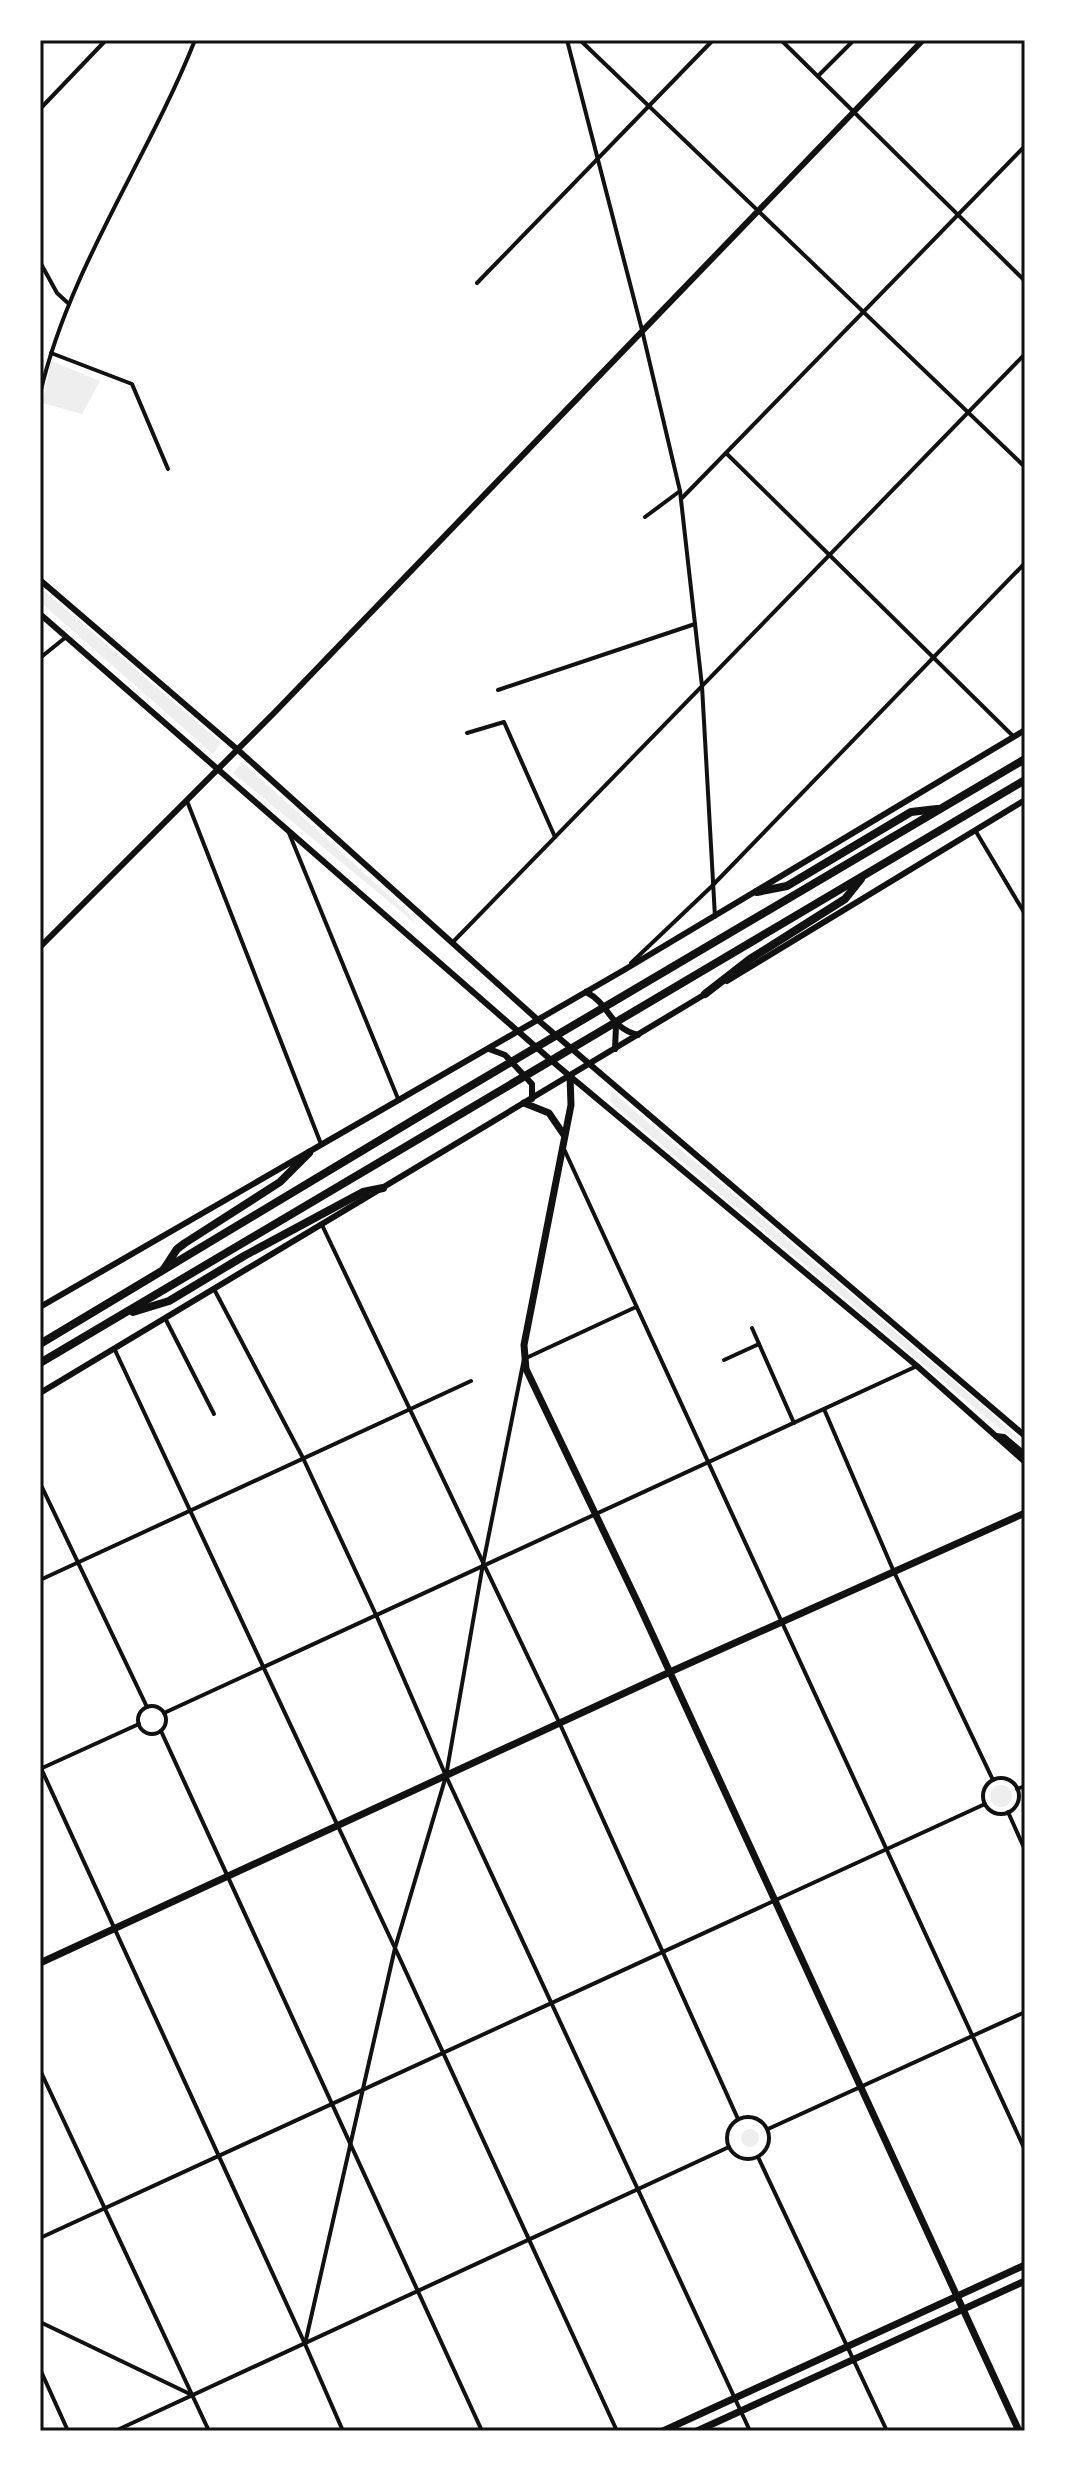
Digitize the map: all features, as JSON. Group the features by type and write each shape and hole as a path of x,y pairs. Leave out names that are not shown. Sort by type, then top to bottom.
{"highway":[{"path":"40,1344 1025,759"},
{"path":"40,1363 1025,780"},
{"path":"757,892 787,886 911,812 941,809"},
{"path":"705,994 750,959 845,899 864,875"},
{"path":"163,1271 177,1249 271,1189 309,1153"},
{"path":"117,1318 169,1301 244,1256 363,1192 383,1188"}],"main road":[{"path":"40,947 220,769 923,40"},
{"path":"40,580 238,750 538,1020 1025,1436"},
{"path":"40,614 570,1076 917,1366 1025,1462"},
{"path":"40,1307 601,984 1025,730"},
{"path":"40,1393 1025,800"},
{"path":"600,1002 601,984"},
{"path":"586,992 600,1002 616,1026 638,1035"},
{"path":"615,1049 616,1026"},
{"path":"489,1049 505,1055 532,1084 528,1101"},
{"path":"570,1076 571,1100 565,1136 524,1345 526,1369 670,1672 1019,2431"},
{"path":"528,1101 549,1113 565,1136"},
{"path":"996,1436 1004,1437 1025,1455"},
{"path":"40,1963 670,1672 1025,1513"},
{"path":"663,2431 1025,2265"},
{"path":"697,2431 1025,2281"}],"street":[{"path":"40,109 106,40"},
{"path":"40,394 69,304 195,40"},
{"path":"567,40 680,491 702,686 715,917"},
{"path":"580,40 1025,467"},
{"path":"477,283 713,40"},
{"path":"781,40 1025,281"},
{"path":"818,76 854,40"},
{"path":"681,499 1025,146"},
{"path":"40,262 57,293 69,304"},
{"path":"51,353 132,384 168,469"},
{"path":"452,943 1025,354"},
{"path":"726,453 1014,737"},
{"path":"645,517 680,491"},
{"path":"624,970 711,887 1025,563"},
{"path":"498,690 695,624"},
{"path":"40,658 67,637"},
{"path":"467,733 504,722 555,837"},
{"path":"187,801 322,1146"},
{"path":"286,827 399,1101"},
{"path":"975,830 1025,914"},
{"path":"563,1146 1025,2150"},
{"path":"322,1225 560,1724 665,1951 738,2119"},
{"path":"214,1289 303,1458 446,1776 750,2431"},
{"path":"305,2344 395,1948 446,1776 483,1564 524,1359 636,1307"},
{"path":"165,1318 214,1414"},
{"path":"752,1328 794,1423"},
{"path":"724,1360 759,1344"},
{"path":"114,1348 617,2431"},
{"path":"164,1713 917,1366"},
{"path":"40,1580 471,1381"},
{"path":"824,1409 894,1572 993,1780"},
{"path":"40,1483 76,1564 147,1707"},
{"path":"155,1706 164,1713 166,1723 161,1731 148,1733 139,1724 140,1714 147,1707 155,1706"},
{"path":"139,1724 40,1768 343,2431"},
{"path":"161,1731 482,2431"},
{"path":"993,1780 1010,1781 1017,1789 1018,1800 1008,1812 996,1813 985,1804 984,1790 993,1780"},
{"path":"1017,1789 1025,1786"},
{"path":"40,2238 985,1804"},
{"path":"1008,1812 1025,1850"},
{"path":"768,2129 1025,2012"},
{"path":"40,2070 209,2431"},
{"path":"738,2119 758,2119 768,2129 767,2148 758,2157 738,2157 729,2147 729,2128 738,2119"},
{"path":"115,2431 729,2147"},
{"path":"758,2157 887,2431"},
{"path":"40,2322 194,2396"},
{"path":"40,2369 68,2431"}],"shaded area":[{"path":"51,361 100,381 82,414 42,403"},
{"path":"40,587 221,743 213,754 40,602"},
{"path":"242,762 409,914 415,923 233,773"},
{"path":"611,1091 989,1411 1025,1445 999,1428 610,1101"},
{"path":"997,1785 1005,1785 1012,1796 1005,1807 997,1807 990,1800 990,1792"},
{"path":"750,2129 759,2138 750,2147 741,2138"}]}
